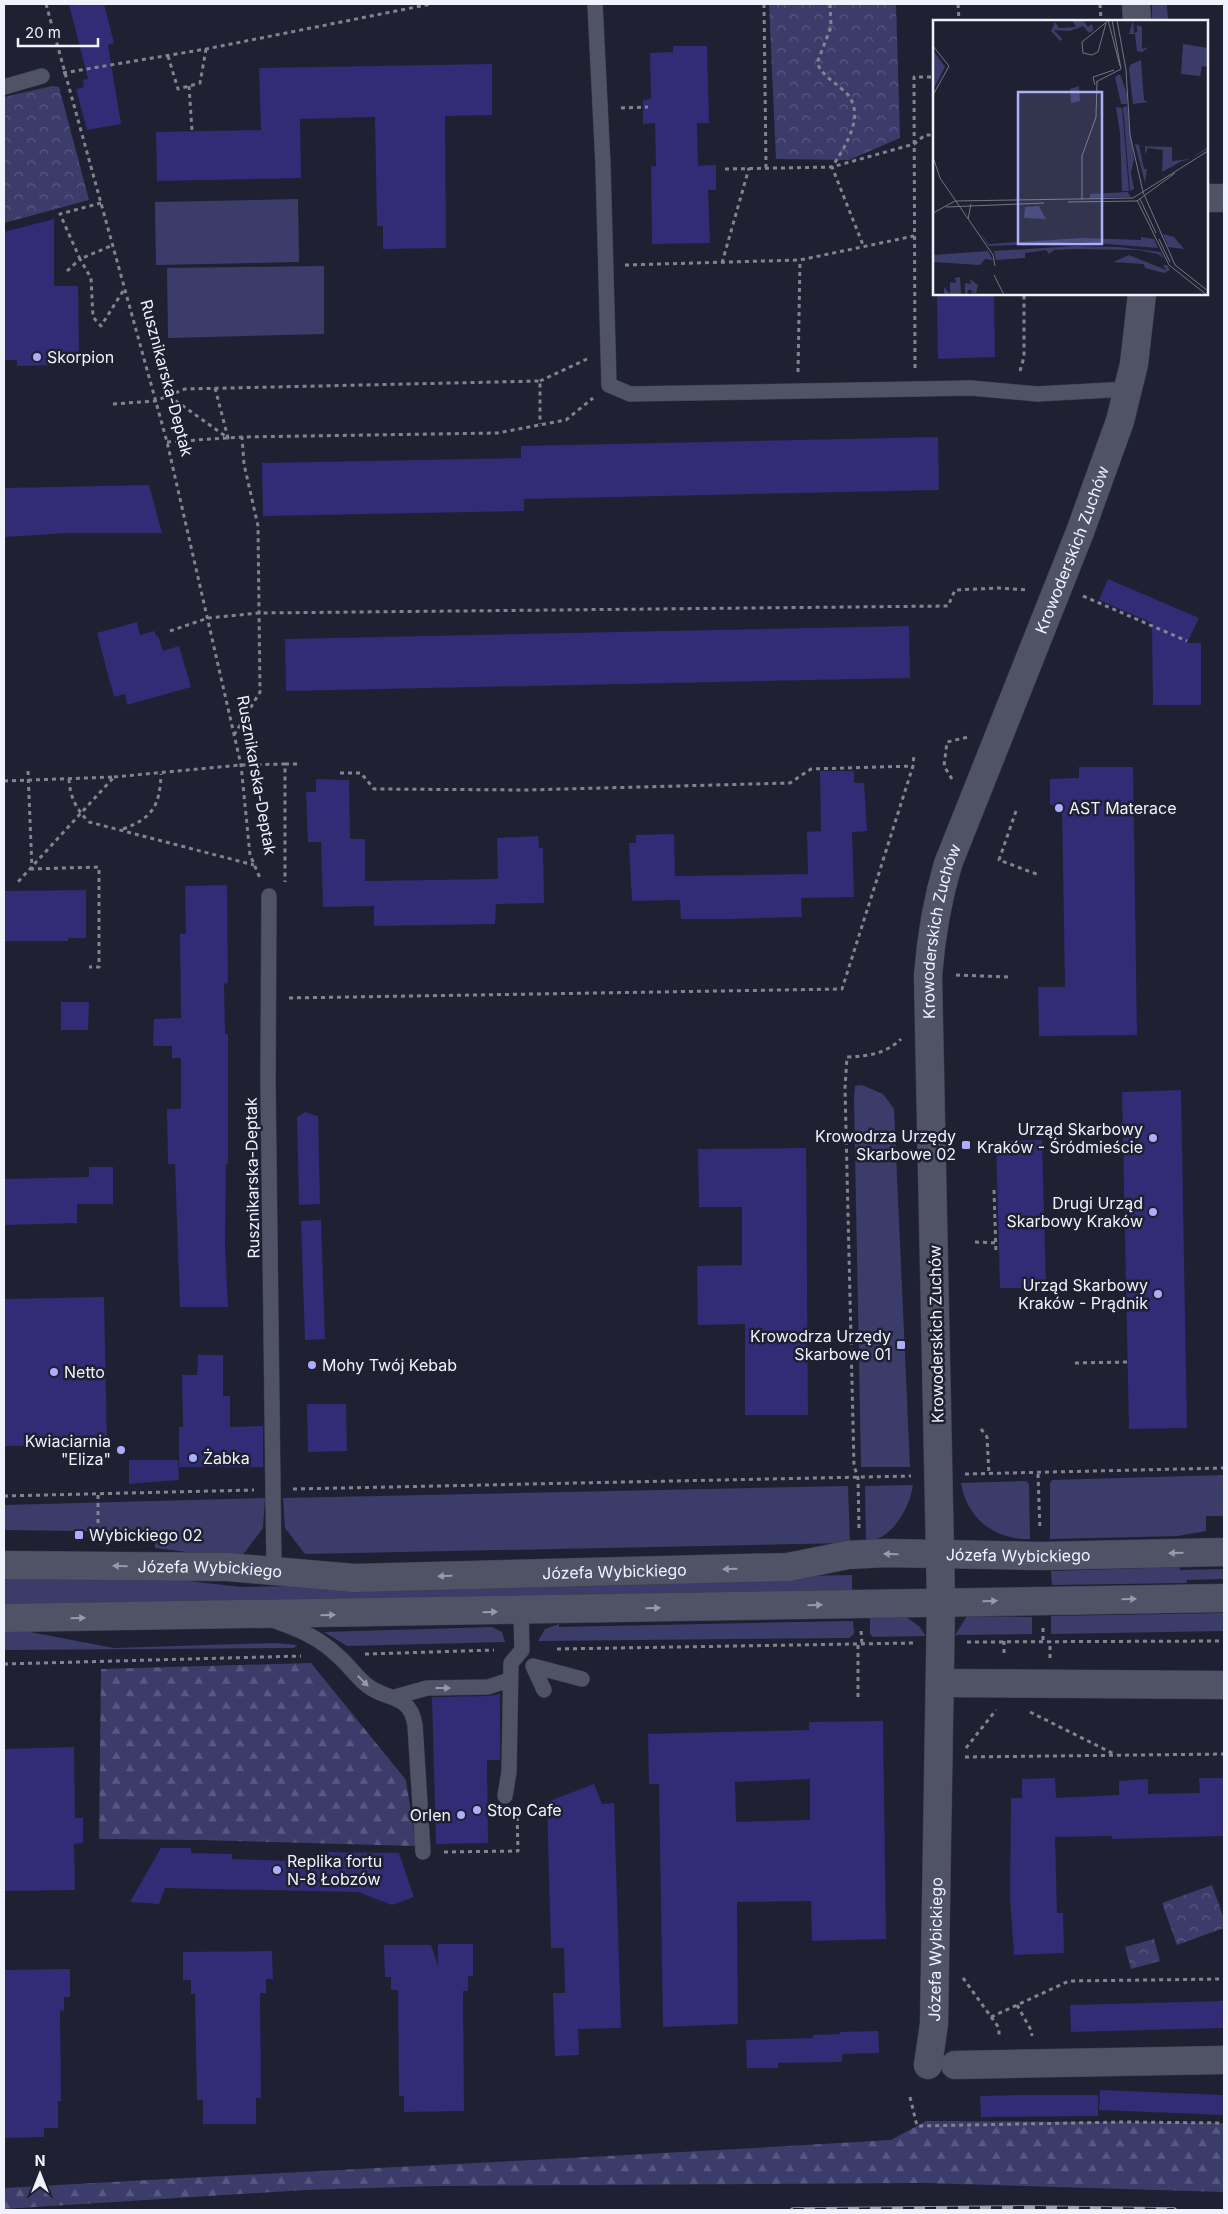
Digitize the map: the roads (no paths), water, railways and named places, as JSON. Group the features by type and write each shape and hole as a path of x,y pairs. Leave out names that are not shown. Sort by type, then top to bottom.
{"street":[{"path":"1136,4 1137,20"},
{"path":"1208,198 1224,198"},
{"name":"Krowoderskich Zuchów","path":"941,1602 928,976 930,938 936,902 948,864 1080,532 1120,422 1134,364 1142,295"},
{"name":"Józefa Wybickiego","path":"4,1565 228,1566 354,1578 788,1567 848,1554 1041,1556 1224,1552"},
{"path":"4,1618 261,1616 1224,1598"},
{"name":"Józefa Wybickiego","path":"941,1602 934,2024 942,2065 1224,2060"},
{"path":"940,1683 1224,1685"}],"lane":[{"path":"594,4 606,265 609,385 630,394 971,388 1037,394 1128,390"},
{"path":"4,87 42,76"},
{"name":"Rusznikarska-Deptak","path":"269,896 268,1082 274,1571"},
{"path":"505,1796 510,1772 509,1680 511,1663 522,1650 521,1611"},
{"path":"261,1616 313,1636 337,1654 369,1687 396,1697 409,1707 414,1716 424,1852"},
{"path":"544,1690 533,1666 582,1679"},
{"path":"396,1697 428,1688 488,1687 509,1680"}],"railway":[{"path":"793,2210 1030,2208 1174,2210"}],"place":[{"name":"Skorpion","path":"37,357"},
{"name":"AST Materace","path":"1059,808"},
{"name":"Urząd Skarbowy Kraków - Śródmieście","path":"1153,1138"},
{"name":"Krowodrza Urzędy Skarbowe 02","path":"966,1145"},
{"name":"Drugi Urząd Skarbowy Kraków","path":"1153,1212"},
{"name":"Urząd Skarbowy Kraków - Prądnik","path":"1158,1294"},
{"name":"Krowodrza Urzędy Skarbowe 01","path":"901,1345"},
{"name":"Mohy Twój Kebab","path":"312,1365"},
{"name":"Netto","path":"54,1372"},
{"name":"Kwiaciarnia \"Eliza\"","path":"121,1450"},
{"name":"Żabka","path":"193,1458"},
{"name":"Wybickiego 02","path":"79,1535"},
{"name":"Stop Cafe","path":"477,1810"},
{"name":"Orlen","path":"461,1815"},
{"name":"Replika fortu N-8 Łobzów","path":"277,1870"}]}
